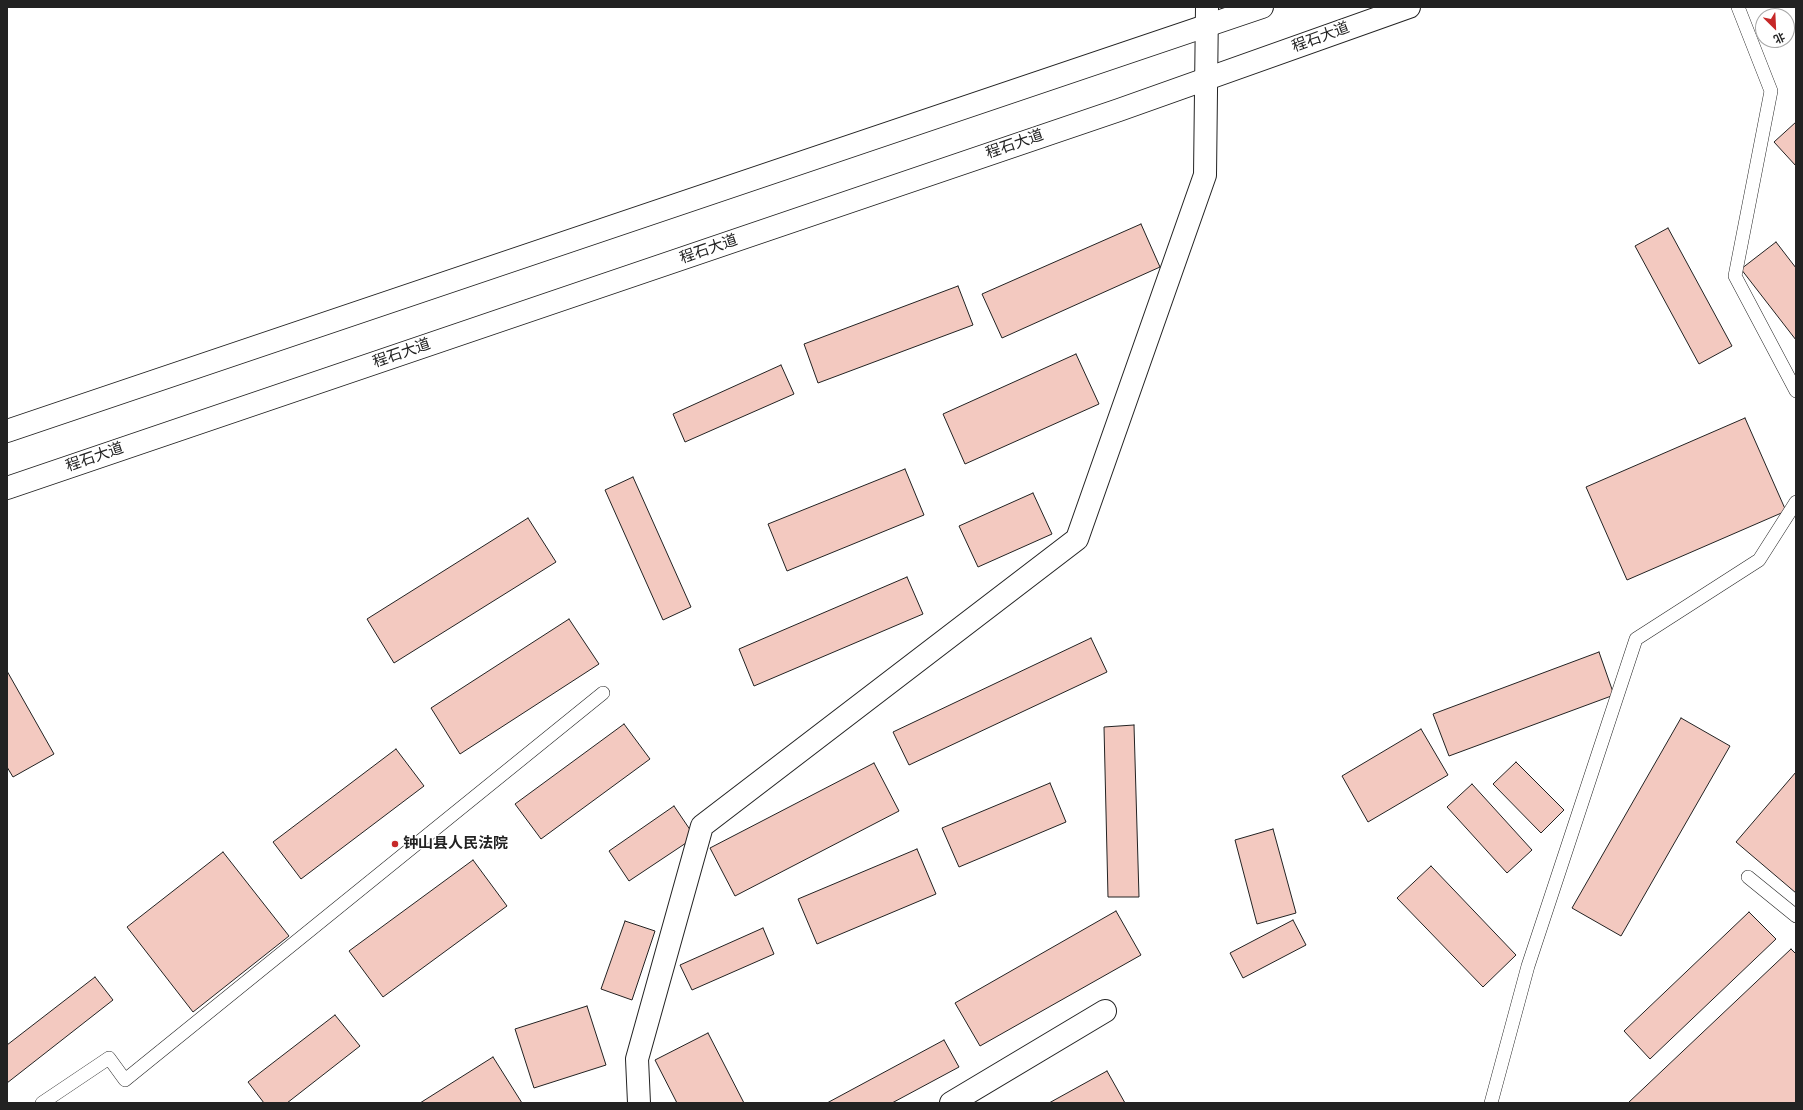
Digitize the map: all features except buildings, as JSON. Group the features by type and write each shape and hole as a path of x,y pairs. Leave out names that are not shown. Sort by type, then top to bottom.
{"street":[{"path":"7,431 1208,16 1262,7"},
{"name":"程石大道","path":"7,488 1081,123 1409,7"},
{"path":"639,1103 637,1059 702,826 1077,539 1205,175 1208,16"},
{"path":"951,1103 1104,1011"}],"lane":[{"path":"1738,7 1771,91 1735,276 1796,390"},
{"path":"1491,1103 1528,966 1636,639 1759,560 1796,502"},
{"path":"42,1103 109,1058 125,1080 602,693"},
{"path":"1748,878 1796,916"}],"place":[{"name":"钟山县人民法院","path":"395,844"}]}
